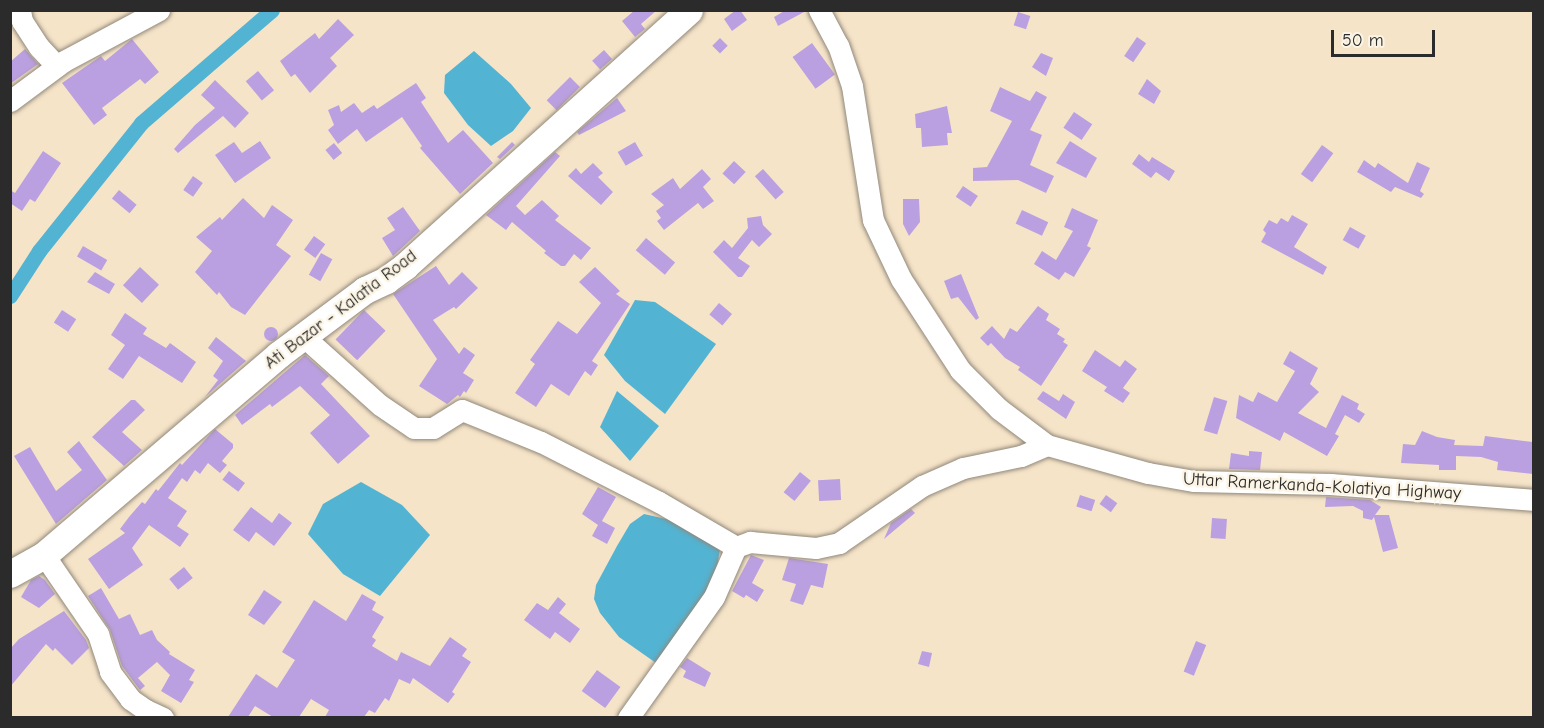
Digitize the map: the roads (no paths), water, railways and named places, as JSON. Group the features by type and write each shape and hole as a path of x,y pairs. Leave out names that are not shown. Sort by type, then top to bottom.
{"main road":[{"name":"Ati Bazar - Kalatia Road","path":"10,574 44,555 303,336 365,290 386,280 405,266 689,10"}],"street":[{"path":"20,10 22,21 39,47 57,66"},
{"path":"10,100 57,66 159,10"},
{"name":"Uttar Ramerkanda-Kolatiya Highway","path":"819,10 838,45 852,86 873,220 902,279 960,370 999,409 1047,445 1148,473 1194,482 1343,485 1533,500"},
{"path":"303,336 380,405 414,428 433,428 462,410 541,442 659,501 736,546 750,542 816,548 839,543 922,486 963,468 1020,456 1047,445"},
{"path":"628,717 714,597 736,546"},
{"path":"44,555 98,634 110,672 130,699 146,710 164,717"}],"water":[{"path":"474,51 511,84 531,108 513,131 491,146 468,125 444,93 445,75"},
{"path":"635,300 655,302 716,344 665,414 625,381 604,355"},
{"path":"617,391 659,426 630,461 600,427"},
{"path":"361,482 402,505 430,535 380,596 343,574 308,534 323,504"},
{"path":"644,514 675,521 720,549 717,568 709,587 656,663 619,637 600,613 594,599 596,585 617,546 630,524"}],"waterway":[{"path":"10,296 39,251 141,123 272,10"}]}
